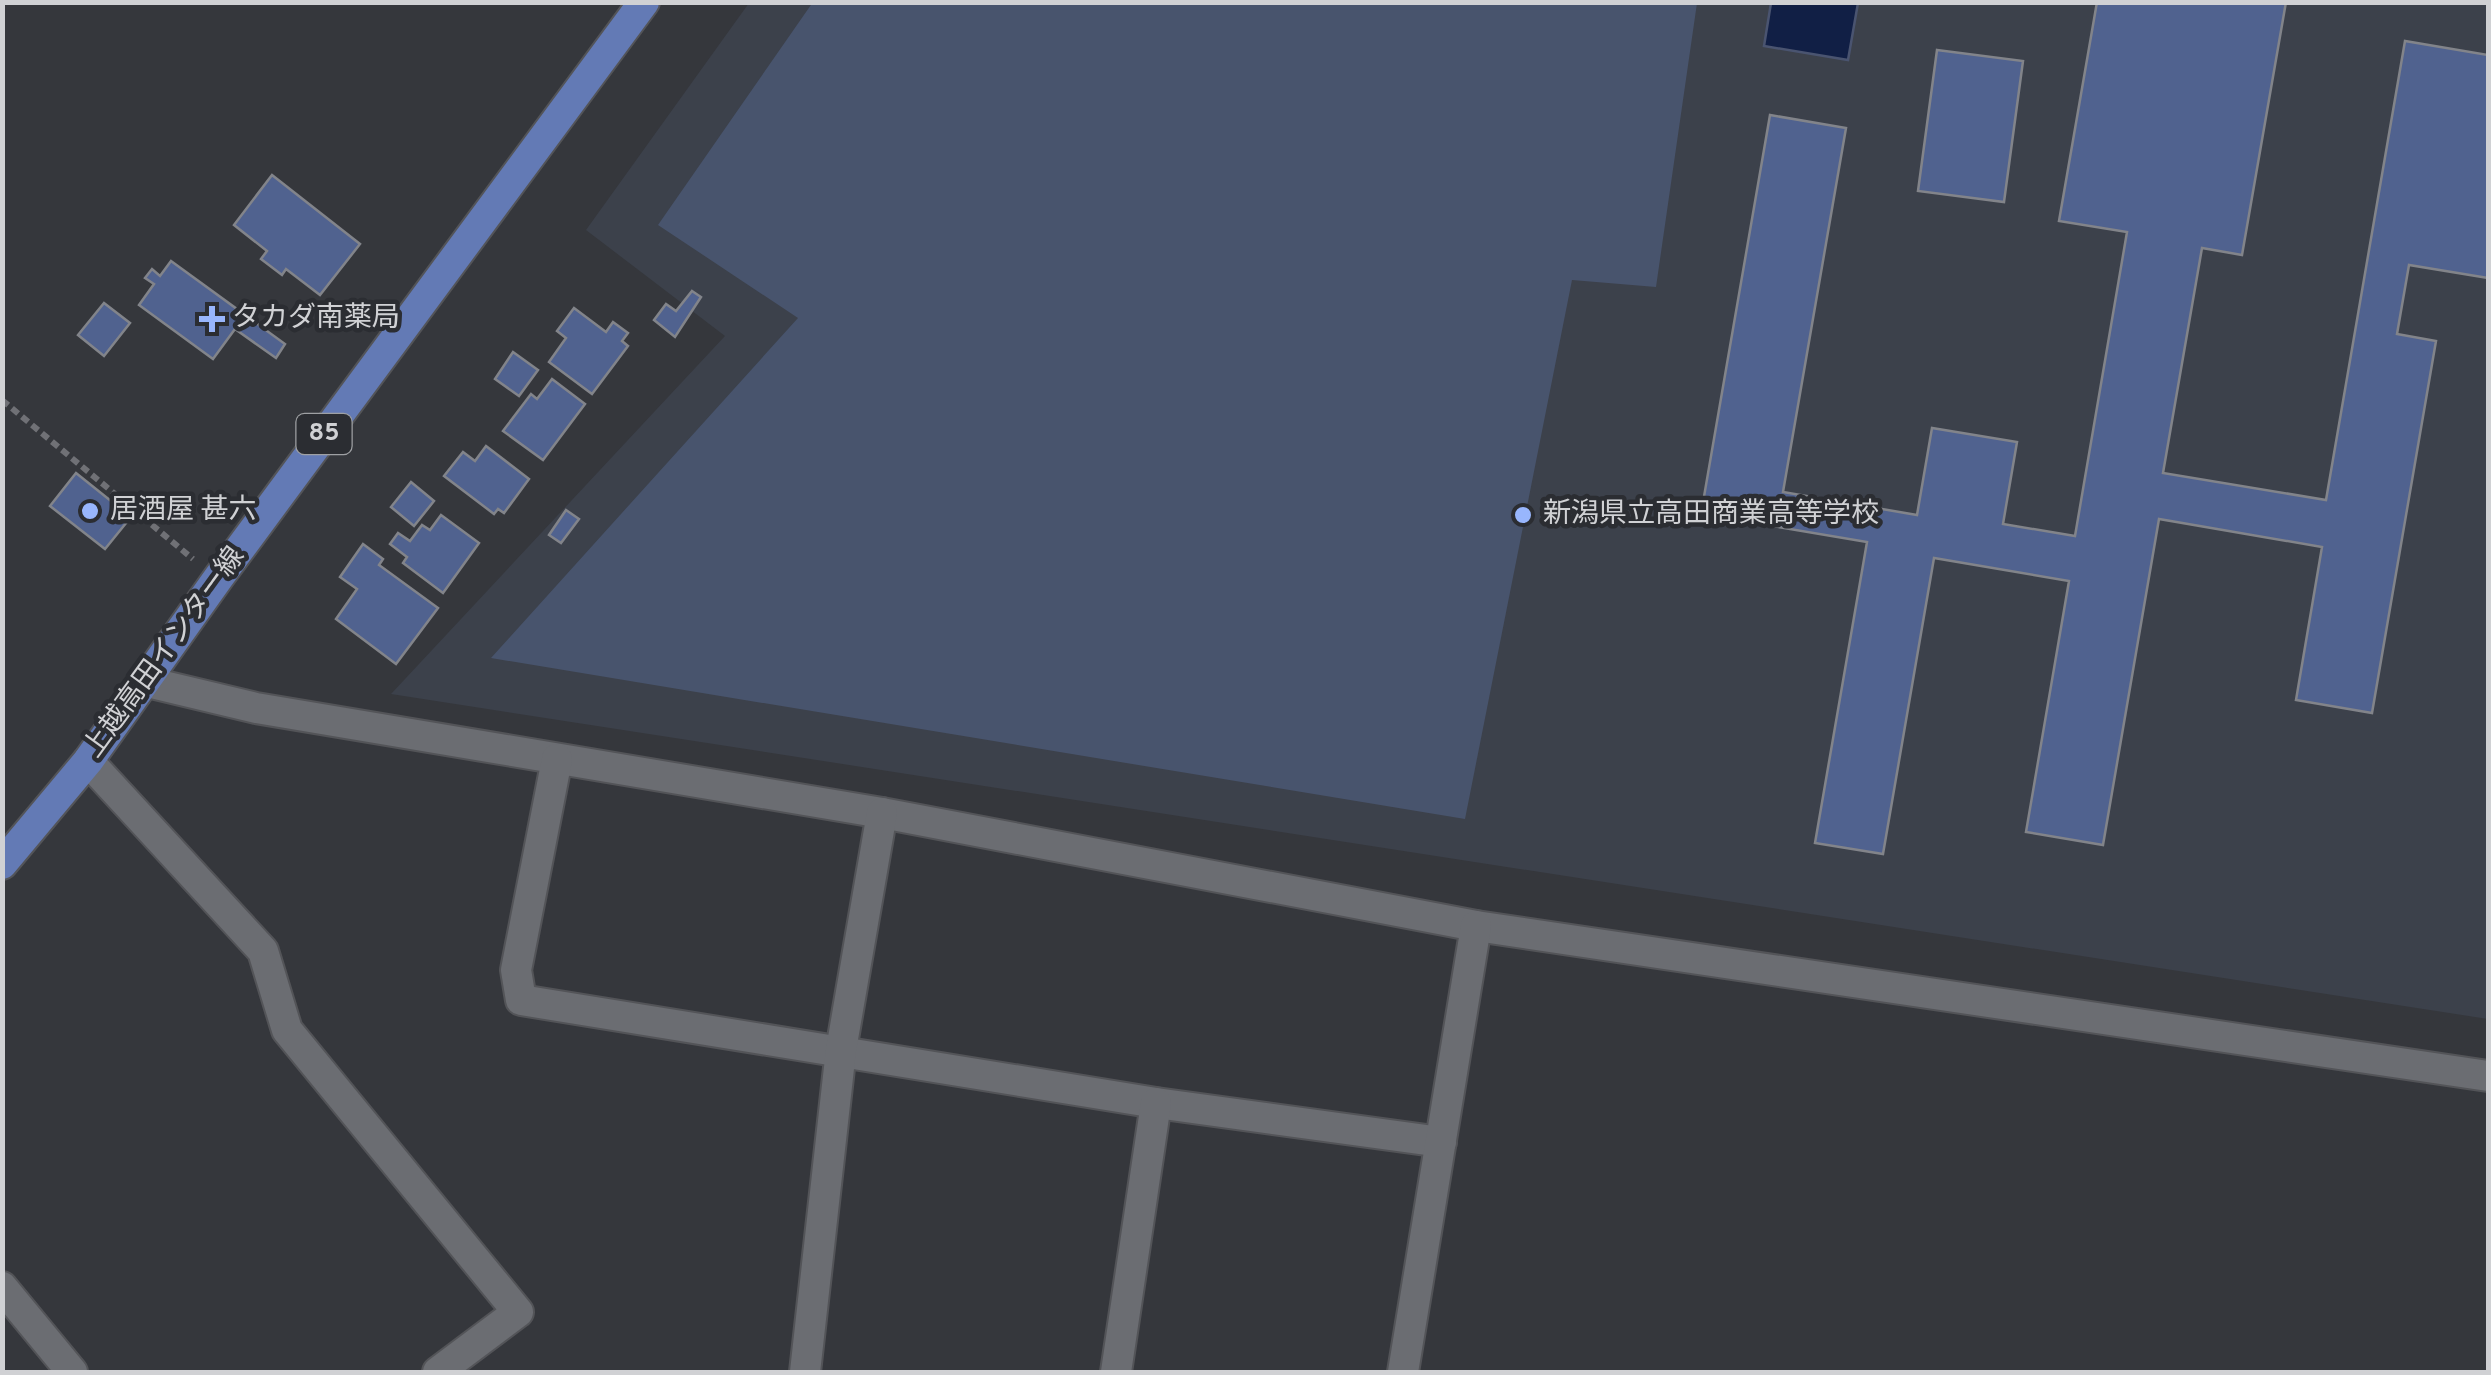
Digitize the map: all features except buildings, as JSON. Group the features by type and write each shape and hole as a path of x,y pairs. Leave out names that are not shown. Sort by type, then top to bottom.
{"main road":[{"name":"上越高田インター線","path":"2,864 88,761 219,577 644,2"}],"street":[{"path":"143,681 256,708 882,813 1476,926 2488,1076"},
{"path":"558,760 516,970 520,1000 1156,1103 1441,1142"},
{"path":"88,761 263,951 287,1030 518,1312 438,1372"},
{"path":"804,1372 841,1050 882,813"},
{"path":"1403,1372 1476,926"},
{"path":"1116,1372 1156,1103"},
{"path":"2,1287 72,1372"}],"path":[{"path":"2,400 162,536 219,577"}],"shaded area":[{"path":"813,2 1697,3 1656,287 1572,280 1465,819 491,658 798,318 658,225"},
{"name":"新潟県立高田商業高等学校","path":"749,3 2488,3 2488,1019 391,694 725,336 586,230"}],"water":[{"path":"1771,3 1858,3 1848,60 1764,46"}],"place":[{"name":"タカダ南薬局","path":"212,319"},
{"name":"居酒屋 甚六","path":"90,511"},
{"name":"新潟県立高田商業高等学校","path":"1523,515"}]}
